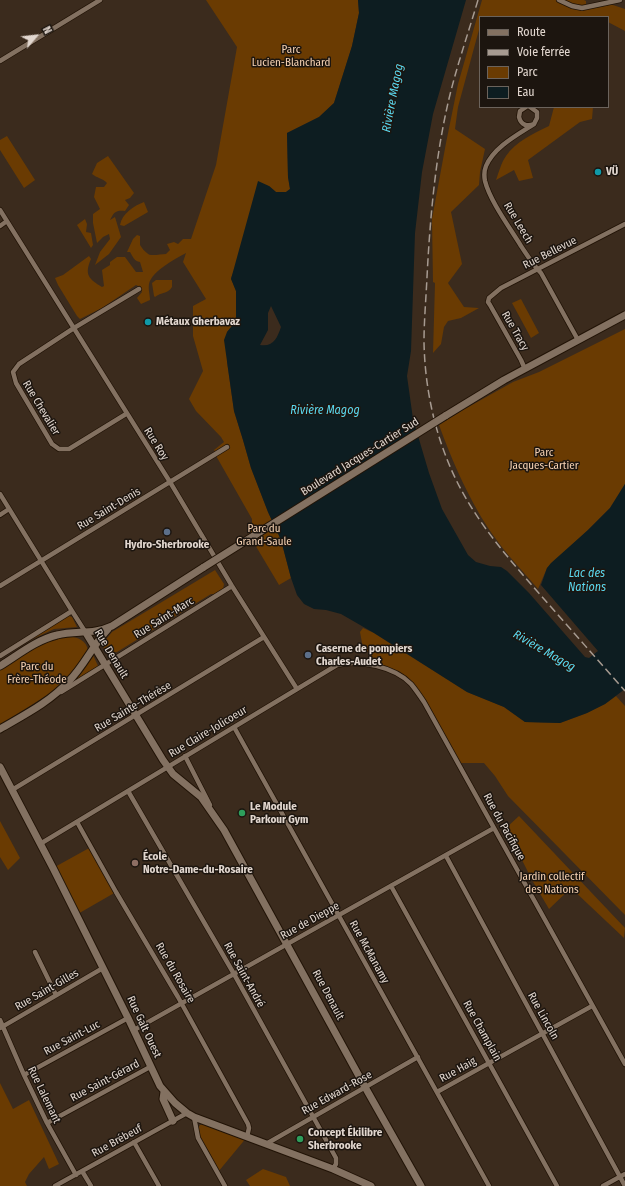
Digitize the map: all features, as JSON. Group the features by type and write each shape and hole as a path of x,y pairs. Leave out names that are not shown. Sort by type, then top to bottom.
{"main road":[{"name":"Boulevard Jacques-Cartier Sud","path":"0,666 49,637 63,634 96,632 112,626 497,384 625,315"},
{"name":"Boulevard Jacques-Cartier Sud","path":"0,729 48,700 70,681 95,646 112,626"},
{"name":"Rue Denault","path":"86,633 135,716 168,767 186,786 201,797 215,815 288,944 417,1182 421,1186"},
{"name":"Rue Galt Ouest","path":"0,767 103,968 134,1030 150,1067 164,1092 174,1103 187,1113 207,1123 333,1169 371,1186"},
{"path":"164,1092 163,1099 173,1120"}],"street":[{"path":"0,62 100,0"},
{"path":"559,0 572,6 582,8 620,0"},
{"path":"524,108 520,111 519,117 524,125 528,126 534,124 538,115 535,109 532,108"},
{"name":"Rue Leech","path":"534,124 505,143 497,151 490,159 484,173 485,180 503,218 541,273 578,340"},
{"name":"Rue Roy","path":"0,210 297,689"},
{"path":"0,226 7,221"},
{"name":"Rue Bellevue","path":"488,302 493,293 625,224"},
{"path":"74,328 139,289"},
{"name":"Rue Tracy","path":"488,302 525,369"},
{"name":"Rue Chevalier","path":"74,328 19,364 13,372 16,383 52,444 59,449 69,449 126,414"},
{"name":"Rue Saint-Denis","path":"0,586 227,447"},
{"name":"Rue Denault","path":"0,494 86,633"},
{"path":"0,515 9,509"},
{"name":"Rue Saint-Marc","path":"48,700 232,586"},
{"path":"0,656 72,611"},
{"name":"Rue Sainte-Thérèse","path":"12,790 264,637"},
{"name":"Rue Claire-Jolicoeur","path":"40,844 337,665 346,663 360,663 378,666 392,672"},
{"name":"Rue du Pacifique","path":"392,672 403,677 424,702 625,1064"},
{"name":"Rue McManamy","path":"234,727 489,1186"},
{"name":"Rue Denault","path":"185,756 215,815"},
{"name":"Rue Saint-André","path":"128,791 234,974 336,1158 336,1164 333,1169"},
{"name":"Rue du Rosaire","path":"77,822 182,1004 248,1124 249,1128 247,1137"},
{"name":"Rue de Dieppe","path":"134,1030 494,828"},
{"name":"Rue Lincoln","path":"446,856 625,1186"},
{"name":"Rue Champlain","path":"391,886 557,1186"},
{"path":"35,952 56,995"},
{"name":"Rue Saint-Gilles","path":"2,1027 103,968"},
{"name":"Rue Haig","path":"437,1092 592,1006"},
{"name":"Rue Saint-Luc","path":"24,1074 128,1018"},
{"name":"Rue Lalemant","path":"0,1020 47,1123 76,1175"},
{"name":"Rue Edward-Rose","path":"266,1144 418,1057"},
{"name":"Rue Saint-Gérard","path":"47,1123 150,1067"},
{"name":"Rue Brébeuf","path":"56,1186 187,1113"},
{"path":"194,1117 198,1138 225,1186"},
{"path":"197,1130 200,1125 207,1123"},
{"path":"134,1142 159,1186"},
{"path":"82,1171 91,1186"},
{"path":"603,1186 625,1174"}],"green space":[{"name":"Parc Lucien-Blanchard","path":"206,0 358,0 359,13 352,46 334,103 319,117 287,133 288,177 290,189 286,192 276,192 269,186 231,278 236,291 236,321 227,332 227,362 234,411 251,468 268,512 281,540 291,578 279,585 248,533 252,530 252,519 215,454 216,453 214,450 224,442 196,411 189,399 203,371 193,336 193,306 206,299 183,262 186,253 164,266 154,275 149,284 150,300 141,304 137,298 142,292 140,287 136,285 102,308 80,319 55,278 63,275 89,256 91,259 88,269 89,276 94,282 102,287 104,286 102,270 110,265 110,262 117,257 125,257 136,272 143,272 140,262 135,260 130,252 127,252 133,239 137,235 140,236 140,245 143,249 148,254 153,255 166,254 170,250 167,244 174,242 178,244 183,239 191,239 216,165 237,47"},
{"path":"482,0 584,0 586,1 586,7 607,3 625,9 625,31 609,23 609,16 479,16 479,30 458,107 455,129 485,149 479,185 451,212 462,264 448,283 464,307 479,308 461,318 448,321 444,327 441,344 433,353 435,283 433,282 432,219 458,84"},
{"path":"554,108 593,108 592,119 580,122 528,160 533,178 519,181 514,170 496,180 506,156 514,146 525,138 549,126"},
{"path":"7,136 35,180 24,188 0,150 0,140"},
{"path":"108,156 134,193 130,198 125,200 129,205 125,211 116,212 110,220 115,217 121,237 109,254 95,265 100,252 110,239 109,234 97,243 93,223 93,214 100,209 94,197 96,187 104,187 107,183 92,174 97,163"},
{"path":"144,202 148,212 124,226 120,225 123,217 129,211"},
{"path":"85,219 87,224 86,232 91,233 93,245 91,248 77,225"},
{"path":"156,280 172,280 172,287 168,291 155,297 152,283"},
{"path":"521,299 539,333 531,338 512,303"},
{"name":"Parc Jacques-Cartier","path":"625,329 625,484 610,508 547,568 538,589 503,549 477,510 450,453 439,425 513,382 539,372"},
{"path":"215,570 224,584 223,589 216,594 211,594 117,652 110,653 104,650 103,643 112,632"},
{"path":"69,616 72,617 77,627 54,629 26,642"},
{"path":"363,628 374,633 467,692 504,707 525,722 560,723 587,713 605,704 616,696 625,706 625,915 508,796 495,776 484,763 458,763 424,702 403,677 377,666 362,643 360,632"},
{"name":"Parc du Frère-Théode","path":"67,636 74,637 84,642 88,651 73,674 52,692 0,725 0,669 49,641"},
{"path":"93,655 98,666 71,683"},
{"name":"Jardin collectif des Nations","path":"519,816 625,928 624,938 571,888 549,909 532,880 506,828"},
{"path":"0,821 20,858 8,870 0,857"},
{"path":"91,847 116,892 76,915 53,868"},
{"path":"0,1083 13,1109 29,1100 59,1164 49,1169 44,1157 29,1174 25,1182 27,1186 0,1186"},
{"path":"207,1123 247,1137 218,1172 198,1138 197,1130 200,1125"},
{"path":"263,1169 286,1177 290,1186 250,1186 246,1180"}],"water":[{"name":"Rivière Magog","path":"358,0 466,0 433,114 422,172 415,233 411,351 407,376 413,419 429,473 442,509 468,555 476,562 501,567 507,571 529,593 585,657 589,658 598,651 541,585 547,568 551,563 610,508 625,484 625,689 605,704 587,713 560,723 525,722 504,707 467,692 374,633 341,614 326,610 314,609 304,604 297,595 281,540 268,512 251,468 234,411 224,340 227,332 236,321 236,291 231,279 258,181 269,186 276,192 286,192 290,189 288,177 287,133 319,117 334,103 352,46 359,13","holes":["271,306 281,327 272,343 269,345 260,345 268,330 268,313"]}],"railway":[{"path":"478,0 458,64 443,124 434,190 428,255 424,342 427,383 435,424 441,444 457,482 475,513 493,539 625,691"}],"place":[{"name":"VÜ","path":"598,172"},
{"name":"Métaux Gherbavaz","path":"148,322"},
{"name":"Hydro-Sherbrooke","path":"167,532"},
{"name":"Caserne de pompiers Charles-Audet","path":"308,655"},
{"name":"Le Module Parkour Gym","path":"242,813"},
{"name":"École Notre-Dame-du-Rosaire","path":"135,863"},
{"name":"Concept Ékilibre Sherbrooke","path":"300,1139"}],"park label":[{"name":"Parc du Grand-Saule","path":"264,535"}],"water label":[{"name":"Lac des Nations","path":"587,581"}]}
